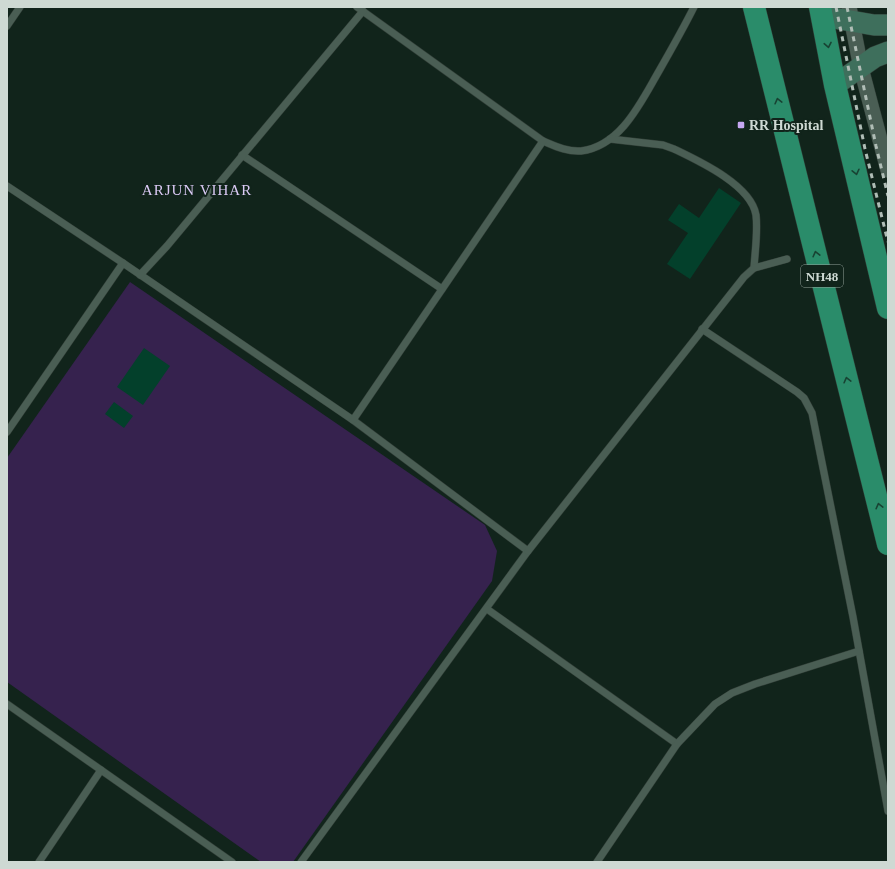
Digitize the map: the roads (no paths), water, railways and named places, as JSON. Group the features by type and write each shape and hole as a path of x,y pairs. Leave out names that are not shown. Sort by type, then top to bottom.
{"highway":[{"name":"NH48","path":"754,7 888,544"},
{"path":"821,12 835,85 888,308"}],"main road":[{"path":"821,12 850,14 888,25"},
{"path":"835,85 875,57 888,52"}],"street":[{"path":"850,14 861,68 888,170"}],"lane":[{"path":"7,26 20,7"},
{"path":"140,275 167,246 360,9 543,141 565,150 580,151 595,148 610,139 637,109 694,7"},
{"path":"610,139 663,145 674,149 736,184 752,204 756,215 754,268"},
{"path":"352,420 543,141"},
{"path":"242,155 442,289"},
{"path":"7,186 124,263 352,420 528,551"},
{"path":"301,862 488,609 505,580 744,276 754,268 787,259"},
{"path":"7,432 124,263"},
{"path":"702,329 797,392 808,405 812,413 859,651 888,811"},
{"path":"488,609 677,744"},
{"path":"597,862 677,744 715,704 732,693 755,684 859,651"},
{"path":"7,704 232,862"},
{"path":"39,862 101,770"}],"railway":[{"path":"836,7 865,149 888,242"},
{"path":"847,7 888,196"}],"place":[{"name":"RR Hospital","path":"741,125"}],"district":[{"name":"ARJUN VIHAR","path":"197,190"}]}
